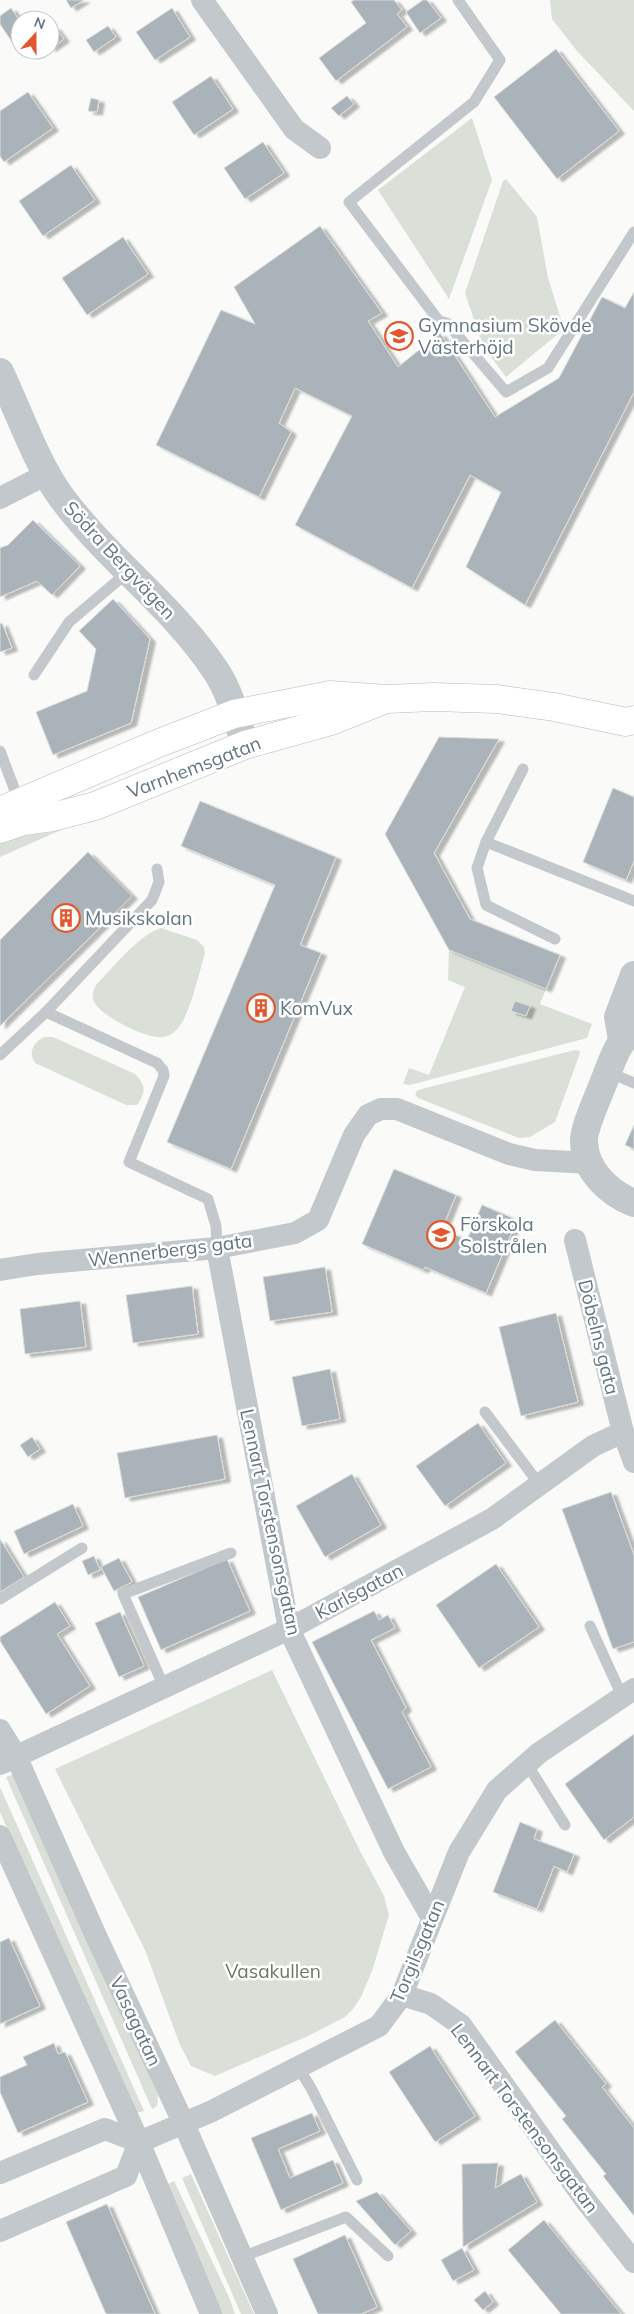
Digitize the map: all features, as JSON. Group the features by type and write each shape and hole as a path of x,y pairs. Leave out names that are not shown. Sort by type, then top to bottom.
{"main road":[{"name":"Varnhemsgatan","path":"11,816 160,743 234,714 330,695 387,699 432,697 497,699 554,707 631,724"},
{"name":"Varnhemsgatan","path":"11,816 53,817 94,806 245,744 331,721 387,699"}],"street":[{"path":"202,0 294,129 320,148"},
{"name":"Södra Bergvägen","path":"0,372 47,474 61,497 83,524 175,618 216,671 245,744"},
{"path":"0,498 47,474"},
{"path":"634,975 618,1018 628,1034 608,1072 583,1141 589,1163 606,1186 615,1195 634,1203"},
{"name":"Wennerbergs gata","path":"0,1270 37,1264 217,1248 296,1233 318,1220 354,1134 368,1115 381,1109 397,1109 509,1154 535,1160 589,1163"},
{"name":"Döbelns gata","path":"575,1240 623,1432 634,1462"},
{"name":"Lennart Torstensonsgatan","path":"217,1248 289,1629 394,1852 432,1918"},
{"name":"Karlsgatan","path":"8,1760 289,1629 492,1519 593,1446 623,1432"},
{"name":"Torgilsgatan","path":"139,2142 212,2112 379,2026 402,1995 447,1877 469,1834 497,1790 539,1753 628,1692"},
{"name":"Vasagatan","path":"0,1730 8,1760 96,1936 184,2122 267,2314"},
{"path":"0,1836 139,2142 211,2314"},
{"name":"Lennart Torstensonsgatan","path":"402,1995 431,2004 461,2025 583,2197 634,2262"},
{"path":"0,2173 106,2129 139,2142"},
{"path":"0,2230 126,2176 139,2142"}],"lane":[{"path":"458,0 500,60 474,102 349,202 439,321 447,323 506,392 548,368 634,232"},
{"path":"34,675 69,622 129,572"},
{"path":"0,751 11,816"},
{"path":"523,770 486,842 477,868 486,905 555,938"},
{"path":"486,842 634,902"},
{"path":"0,1055 46,1012 152,900 159,882 157,869"},
{"path":"46,1012 158,1063 164,1070 164,1076 129,1162 208,1199 216,1226 217,1248"},
{"path":"608,1072 634,1083"},
{"path":"485,1412 540,1485"},
{"path":"0,1598 82,1548"},
{"path":"164,1687 123,1594 231,1553"},
{"path":"590,1626 628,1692"},
{"path":"527,1764 565,1825"},
{"path":"298,2067 311,2088 357,2180"},
{"path":"242,2257 346,2217 388,2256"}],"green space":[{"path":"550,0 634,0 634,111 577,51 552,19"},
{"path":"472,118 492,180 449,299 378,190"},
{"path":"506,179 537,217 548,278 564,329 506,377 483,346 465,293 503,181"},
{"path":"72,825 0,857 0,839"},
{"path":"161,928 197,940 204,947 205,954 185,1018 172,1033 159,1037 141,1033 120,1023 96,1005 93,995 96,985 126,953 144,937"},
{"path":"449,950 546,989 540,1004 592,1024 587,1038 410,1085 403,1084 409,1068 429,1075 465,987 448,980","holes":["515,1001 530,1006 526,1016 511,1011"]},
{"path":"44,1037 53,1037 135,1074 144,1089 137,1105 126,1105 35,1063 32,1055 34,1045"},
{"path":"575,1050 580,1051 580,1053 555,1122 530,1137 519,1138 418,1098 415,1094 418,1090"},
{"name":"Vasakullen","path":"272,1670 359,1849 384,1896 389,1915 372,1971 361,1997 345,2017 308,2036 215,2076 191,2066 180,2045 145,1950 55,1769"},
{"path":"15,1774 158,2095 157,2106 152,2109 6,1777"},
{"path":"0,1787 144,2111 136,2113 126,2102 0,1812"},
{"path":"191,2174 254,2314 241,2314 182,2178"},
{"path":"174,2181 229,2297 235,2314 221,2314 164,2186"}],"building":[{"path":"66,0 84,0 71,8"},
{"path":"354,0 394,0 402,10 397,14 407,27 336,81 319,58 366,23 351,2"},
{"path":"423,0 427,0 441,18 420,33 406,12"},
{"path":"11,8 12,10 10,10 10,39 0,24 0,16"},
{"path":"172,8 190,37 155,60 136,32"},
{"path":"108,26 116,37 94,52 86,40"},
{"path":"60,34 64,39 60,42"},
{"path":"556,49 619,131 557,179 494,97"},
{"path":"211,76 233,109 194,135 172,102"},
{"path":"28,92 53,128 4,162 0,156 0,111"},
{"path":"347,96 354,104 339,116 331,108"},
{"path":"91,98 99,100 97,112 88,111"},
{"path":"263,142 284,173 245,199 224,168"},
{"path":"71,165 95,200 43,236 19,201"},
{"path":"320,226 382,313 368,321 398,367 440,333 495,417 559,378 602,297 625,308 634,292 634,392 525,605 466,567 501,492 470,475 412,588 295,525 352,416 295,388 279,423 291,432 259,497 156,445 221,310 255,324 234,287"},
{"path":"123,237 148,274 87,315 62,278"},
{"path":"33,520 80,566 52,595 37,581 0,597 0,548 8,545"},
{"path":"113,599 150,639 131,723 53,755 36,712 87,691 96,649 79,631"},
{"path":"2,623 12,648 0,652 0,624"},
{"path":"439,737 499,739 434,853 470,919 560,955 546,989 449,950 385,834"},
{"path":"613,788 634,797 634,861 626,880 583,862"},
{"name":"KomVux","path":"200,801 336,857 300,945 321,953 231,1169 167,1142 275,885 181,846"},
{"name":"Musikskolan","path":"88,852 132,896 0,1026 0,940"},
{"path":"515,1001 530,1006 526,1016 511,1011"},
{"path":"634,1125 634,1149 625,1145"},
{"path":"394,1169 456,1195 442,1229 467,1240 482,1205 517,1220 486,1293 425,1267 423,1270 362,1244"},
{"path":"325,1267 332,1312 270,1321 263,1277"},
{"path":"192,1286 198,1334 133,1343 126,1295"},
{"path":"80,1301 86,1347 25,1354 20,1309"},
{"path":"556,1313 578,1402 521,1416 499,1327"},
{"path":"330,1369 340,1419 302,1426 292,1377"},
{"path":"478,1423 506,1463 445,1506 416,1466"},
{"path":"217,1435 225,1479 125,1498 117,1453"},
{"path":"32,1437 40,1449 28,1457 20,1445"},
{"path":"352,1474 381,1525 325,1557 296,1506"},
{"path":"611,1492 634,1555 634,1642 613,1649 562,1509"},
{"path":"73,1504 83,1526 24,1554 14,1531"},
{"path":"0,1539 24,1577 0,1592"},
{"path":"94,1556 100,1570 88,1575 82,1561"},
{"path":"119,1558 132,1582 114,1591 101,1567"},
{"path":"227,1559 250,1611 161,1650 138,1597"},
{"path":"496,1564 539,1627 479,1668 436,1605"},
{"path":"55,1602 70,1626 57,1634 90,1686 46,1714 0,1641 0,1637"},
{"path":"374,1611 379,1620 388,1615 395,1628 371,1640 406,1708 402,1712 431,1767 388,1789 312,1642"},
{"path":"120,1612 144,1666 119,1677 95,1623"},
{"path":"634,1734 634,1817 604,1840 565,1784"},
{"path":"520,1822 537,1829 534,1839 574,1854 567,1872 554,1866 537,1909 493,1892"},
{"path":"9,1938 40,2006 0,2024 0,1942"},
{"path":"555,2020 606,2084 602,2087 634,2128 634,2216 603,2176 606,2174 562,2119 566,2116 515,2052"},
{"path":"54,2043 58,2054 65,2052 88,2102 18,2133 0,2092 0,2077 27,2065 23,2057"},
{"path":"430,2046 475,2116 435,2142 389,2072"},
{"path":"312,2113 320,2131 278,2149 290,2178 333,2160 343,2183 281,2210 251,2138"},
{"path":"498,2163 495,2188 521,2174 537,2202 463,2247 462,2164"},
{"path":"377,2192 411,2231 395,2245 356,2201"},
{"path":"107,2204 155,2314 106,2314 66,2222"},
{"path":"544,2220 621,2314 561,2314 508,2250"},
{"path":"345,2235 377,2307 361,2314 318,2314 293,2259"},
{"path":"462,2248 474,2270 453,2281 441,2260"},
{"path":"485,2291 493,2302 483,2310 474,2300"}],"place":[{"name":"Gymnasium Skövde Västerhöjd","path":"399,336"},
{"name":"Musikskolan","path":"66,918"},
{"name":"KomVux","path":"261,1008"},
{"name":"Förskola Solstrålen","path":"441,1235"}]}
